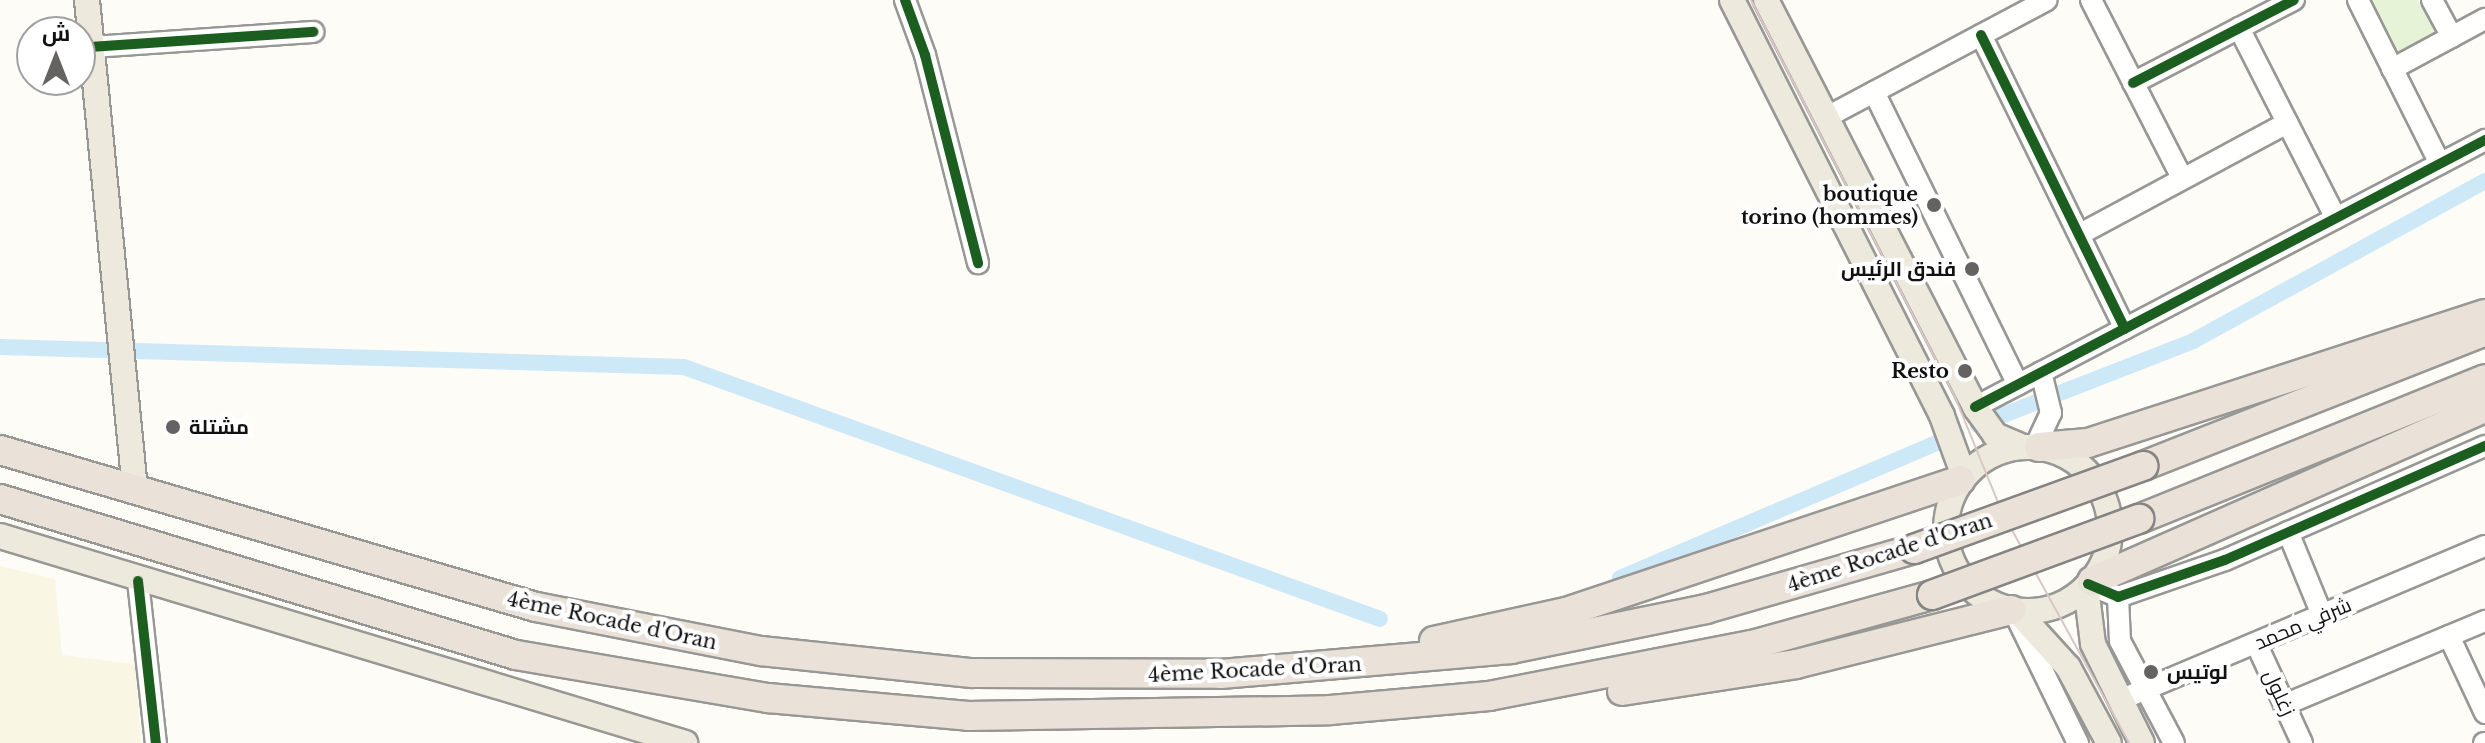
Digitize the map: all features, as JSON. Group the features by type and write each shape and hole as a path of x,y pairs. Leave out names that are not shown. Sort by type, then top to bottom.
{"highway":[{"path":"2032,447 2088,443 2485,314"},
{"name":"4ème Rocade d'Oran","path":"0,450 426,578 639,630 761,651 972,673 1221,674 1511,649 1706,609 1914,549 2143,466 2485,331"},
{"name":"4ème Rocade d'Oran","path":"0,499 502,651 686,686 855,708 968,716 1330,710 1489,696 1606,677 1752,645 1932,595 2139,519 2485,379"},
{"path":"2089,584 2485,408"},
{"path":"1221,674 1516,625 1962,478"},
{"path":"1330,710 1549,701 1689,682 1796,664 2014,610"}],"main road":[{"path":"1732,0 1942,416 1957,450 1962,478"},
{"path":"1766,0 1982,418 2032,447 2075,461 2100,490 2110,527 2108,546 2089,584 2093,644 2142,743"},
{"path":"96,93 123,342 135,491"},
{"path":"2032,447 1996,453 1962,478 1947,513 1947,548 1970,588 2014,610 2068,667 2109,743"},
{"path":"0,536 138,581 685,743"},
{"path":"2014,610 2055,606 2089,584"}],"street":[{"path":"905,0 925,55 978,263"},
{"path":"1825,118 2047,0"},
{"path":"2091,0 2182,178"},
{"path":"2133,83 2294,0"},
{"path":"2358,0 2440,164"},
{"path":"2432,0 2452,37"},
{"path":"2392,69 2485,19"},
{"path":"2239,28 2336,218"},
{"path":"96,47 313,32"},
{"path":"1981,35 2082,233 2125,329"},
{"path":"1874,92 2018,385"},
{"path":"2082,233 2287,123"},
{"path":"2032,447 2047,389 2125,329 2485,140"},
{"path":"2018,385 2047,389"},
{"path":"1982,418 2018,385"},
{"path":"2089,584 2106,596 2118,597 2288,532 2485,446"},
{"path":"2288,532 2322,615"},
{"name":"شرفي محمد","path":"2120,700 2485,546"},
{"path":"138,581 156,743"},
{"path":"2118,597 2118,634 2174,743"},
{"path":"2014,610 2078,743"},
{"path":"2284,705 2485,621"},
{"path":"2449,636 2485,713"},
{"name":"زغلول","path":"2256,643 2302,743"}],"shaded area":[{"path":"0,566 55,579 62,655 135,664 141,743 0,743"}],"green space":[{"path":"2367,0 2418,0 2436,32 2394,54"}],"waterway":[{"path":"1978,425 2193,341 2485,181"},
{"path":"0,347 684,367 1380,619"},
{"path":"1620,578 1957,434"}],"tram line":[{"path":"1751,0 1955,397 2001,510 2129,743"}],"cycle path":[{"path":"905,0 925,55 978,263"},
{"path":"2133,83 2294,0"},
{"path":"96,47 313,32"},
{"path":"1981,35 2125,329"},
{"path":"1975,407 2485,140"},
{"path":"2088,584 2118,597 2225,560 2485,446"},
{"path":"138,581 156,743"}],"place":[{"name":"boutique torino (hommes)","path":"1934,205"},
{"name":"فندق الرئيس","path":"1972,269"},
{"name":"Resto","path":"1965,371"},
{"name":"مشتلة","path":"173,427"},
{"name":"لوتيس","path":"2151,672"}]}
